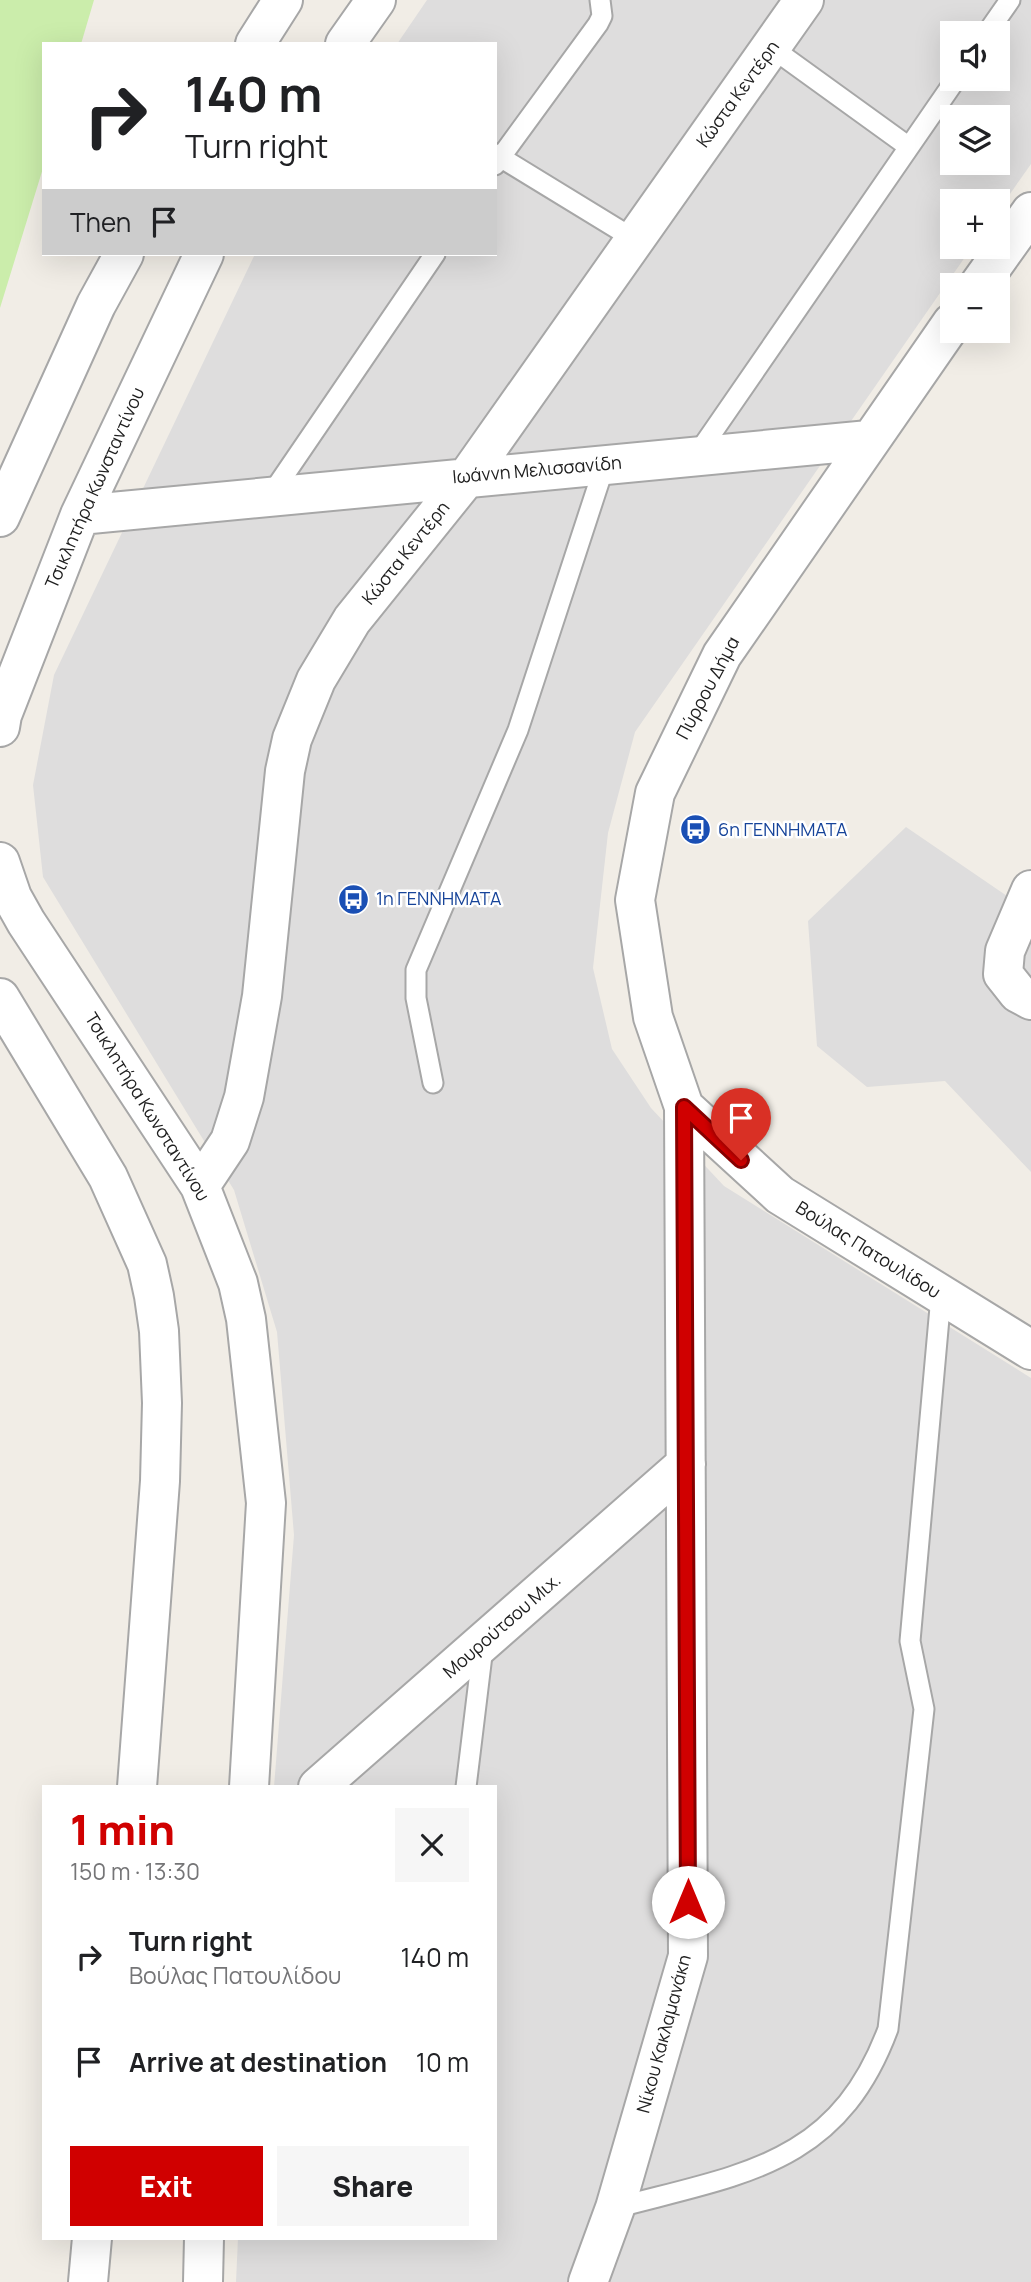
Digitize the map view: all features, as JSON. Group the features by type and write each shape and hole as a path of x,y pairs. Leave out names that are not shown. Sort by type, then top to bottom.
{"street":[{"path":"256,42 283,0"},
{"path":"346,42 376,0"},
{"name":"Κώστα Κεντέρη","path":"200,1186 230,1141 244,1097 262,996 285,771 292,739 316,680 352,620 468,476 804,0"},
{"path":"988,273 1031,212"},
{"path":"0,517 96,305 123,256"},
{"name":"Τσικλητήρα Κωνσταντίνου","path":"0,727 80,515 203,256"},
{"name":"Πύρρου Δήμα","path":"684,1107 653,1017 635,900 655,793 722,655 940,340"},
{"name":"Ιωάννη Μελισσανίδη","path":"80,515 468,476 869,440"},
{"name":"Τσικλητήρα Κωνσταντίνου","path":"0,862 12,897 26,922 200,1186 225,1244 246,1319 266,1503 249,1785"},
{"path":"1024,996 1003,974 1005,951 1031,890"},
{"path":"0,998 108,1177 147,1264 156,1308 162,1403 160,1482 137,1785"},
{"name":"Βούλας Πατουλίδου","path":"684,1107 780,1195 1031,1350"},
{"name":"Νίκου Κακλαμανάκη","path":"588,2282 615,2208 688,1956 684,1107"},
{"name":"Μουρούτσου Μιχ.","path":"319,1785 686,1464"},
{"path":"88,2282 92,2240"},
{"path":"203,2282 204,2240"}],"lane":[{"path":"600,0 602,16 598,24 497,159 634,239"},
{"path":"996,21 1010,0"},
{"path":"772,48 909,147"},
{"path":"696,456 948,91"},
{"path":"270,496 434,256"},
{"path":"433,1083 416,998 416,970 518,730 605,464"},
{"path":"615,2208 746,2172 793,2152 828,2127 853,2099 875,2064 888,2029 924,1709 910,1641 941,1296"},
{"path":"466,1785 483,1642"}],"shaded area":[{"path":"427,0 1031,0 1031,164 1010,194 1010,189 940,189 940,259 964,259 954,273 940,273 940,293 635,732 608,833 593,968 612,1049 651,1108 724,1186 1031,1378 1031,2282 236,2282 238,2240 497,2240 497,1785 274,1785 294,1535 277,1332 234,1190 43,877 33,785 54,675 254,256 497,256 497,42 398,42"},
{"path":"906,827 1029,911 1031,908 1031,1172 945,1081 867,1087 817,1046 808,921"}],"green space":[{"path":"0,0 94,0 82,42 42,42 42,172 0,308"}],"place":[{"name":"6η ΓΕΝΝΗΜΑΤΑ","path":"695,830"},
{"name":"1η ΓΕΝΝΗΜΑΤΑ","path":"353,899"}],"route":[{"path":"688,1902 684,1107 741,1160"}]}
